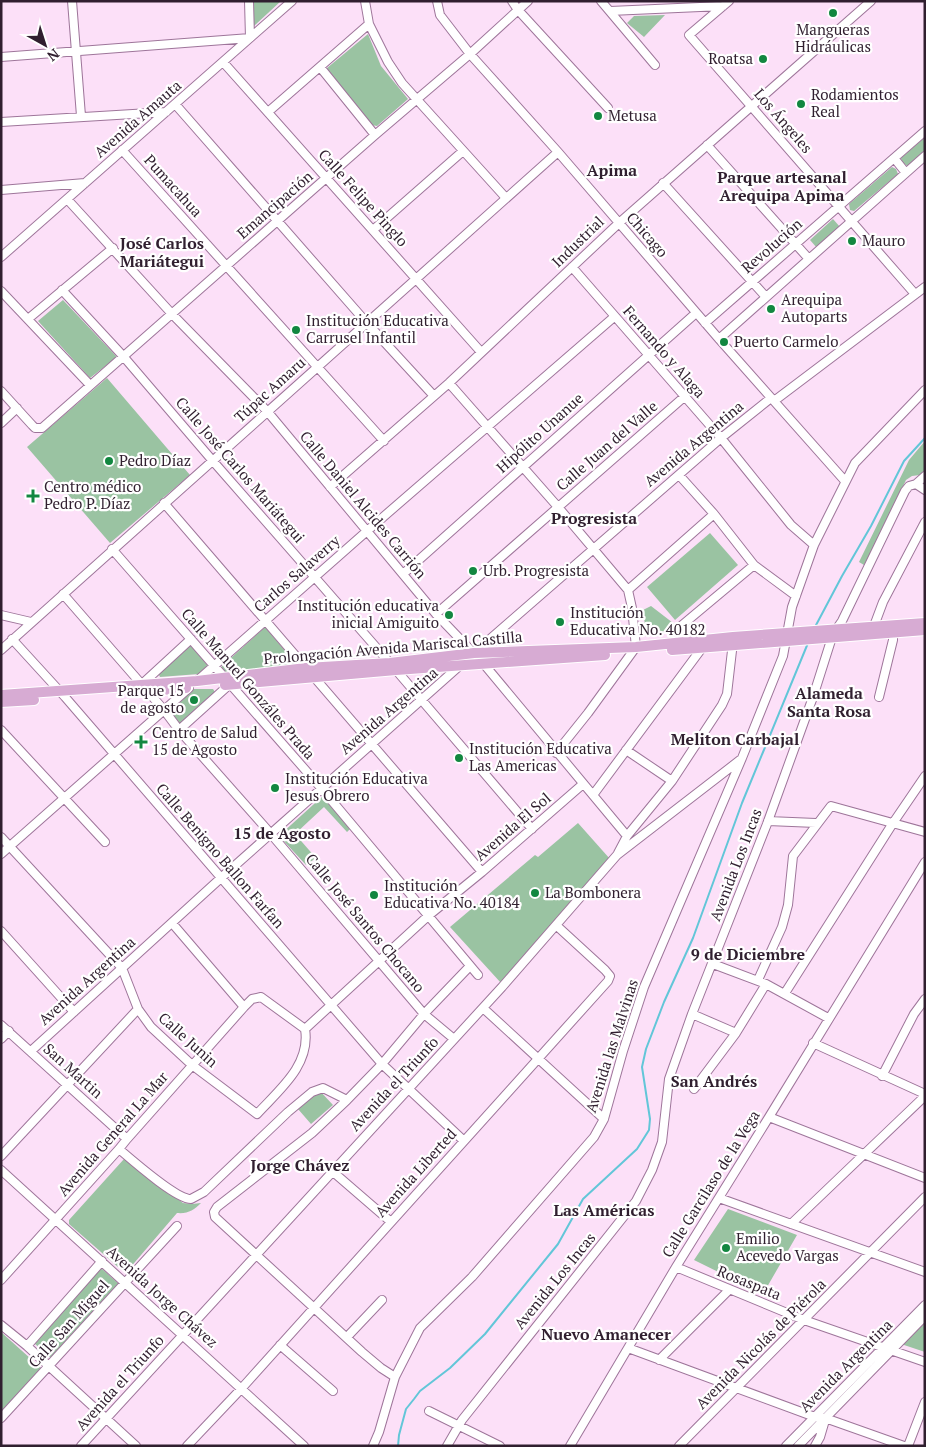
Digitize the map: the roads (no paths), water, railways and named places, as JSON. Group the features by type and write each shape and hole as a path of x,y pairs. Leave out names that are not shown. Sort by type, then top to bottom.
{"main road":[{"path":"834,634 893,629 925,623"},
{"path":"834,634 874,626 893,629 925,630"},
{"name":"Prolongación Avenida Mariscal Castilla","path":"144,688 188,688 306,668 462,665 834,634"},
{"name":"Prolongación Avenida Mariscal Castilla","path":"682,646 702,648 733,641"},
{"name":"Prolongación Avenida Mariscal Castilla","path":"1,695 62,694 144,688 197,681 314,678 474,653 634,650"},
{"name":"Prolongación Avenida Mariscal Castilla","path":"1,702 62,694"}],"street":[{"path":"72,1 81,116"},
{"path":"1,57 250,38 249,1"},
{"name":"Avenida Amauta","path":"1,257 292,1"},
{"path":"365,1 369,24 388,62 402,83 506,198"},
{"name":"Chicago","path":"438,1 440,15 470,54 558,152 718,339 845,481"},
{"path":"512,1 518,10 608,108"},
{"name":"Emancipación","path":"16,408 32,426 39,429 45,426 528,1"},
{"path":"601,1 655,65"},
{"name":"Industrial","path":"330,487 449,383 663,183 871,1"},
{"path":"610,11 726,4"},
{"name":"Los Ángeles","path":"726,4 689,35 915,294"},
{"path":"268,112 369,24"},
{"name":"Calle Felipe Pinglo","path":"223,62 482,352"},
{"path":"320,67 375,135"},
{"path":"175,104 366,322 434,396"},
{"path":"1,122 166,112"},
{"name":"Revolución","path":"705,323 925,131"},
{"path":"707,145 809,259"},
{"name":"Pumacahua","path":"122,150 384,441"},
{"path":"372,230 463,151"},
{"name":"Túpac Amaru","path":"1,650 558,152"},
{"path":"718,339 925,156"},
{"path":"894,158 906,173"},
{"path":"1,190 85,183"},
{"path":"663,183 766,297"},
{"name":"Calle Daniel Alcides Carrión","path":"68,199 172,314 267,411 436,614 483,663 627,836"},
{"path":"28,319 112,248"},
{"name":"Fernando y Alaga","path":"572,267 721,438 791,524 814,545"},
{"name":"Avenida Argentina","path":"31,1051 222,877 474,653 721,438 925,287"},
{"name":"Calle José Carlos Mariátegui","path":"62,290 123,356 532,829"},
{"path":"1,291 90,385"},
{"name":"Hipólito Unanue","path":"403,574 696,313"},
{"name":"Carlos Salaverry","path":"1,854 366,531 614,316"},
{"path":"449,383 594,548 628,590 632,608 634,650 556,753"},
{"name":"Avenida las Malvinas","path":"373,1446 395,1377 420,1328 472,1277 594,1137 604,1119 622,1052 644,987 793,637 789,618 814,545 855,463 872,443 925,390"},
{"path":"1,391 16,408 1,423"},
{"name":"Calle Juan del Valle","path":"436,614 684,397"},
{"path":"679,475 714,514 754,565 796,596"},
{"name":"Avenida Los Incas","path":"447,1446 462,1420 636,1201 652,1170 662,1142 669,1079 692,1014 768,821 834,634 905,491 909,486 916,484 925,476"},
{"path":"916,484 925,490"},
{"path":"164,503 482,872"},
{"path":"628,590 714,514"},
{"path":"874,626 883,602 925,522"},
{"name":"Calle Manuel Gonzáles Prada","path":"112,549 322,789 478,975"},
{"path":"682,646 681,626 754,565"},
{"name":"Calle José Santos Chocano","path":"63,594 424,1014 454,1039"},
{"path":"1,614 32,622"},
{"path":"879,697 893,629"},
{"name":"Calle Benigno Ballon Farfan","path":"12,639 222,877 382,1064 407,1090 464,1141"},
{"path":"144,688 191,639"},
{"path":"617,856 627,836 672,781 722,706 727,694 733,641"},
{"path":"593,795 702,648"},
{"path":"178,730 227,681"},
{"path":"1,730 105,842"},
{"path":"626,750 672,781"},
{"name":"Avenida el Triunfo","path":"81,1446 557,926 606,866 742,758"},
{"path":"785,993 925,776"},
{"name":"Avenida El Sol","path":"305,1029 428,916 482,872 583,784"},
{"path":"758,980 782,927 788,905 793,856 816,823 831,806 925,832"},
{"path":"768,821 816,823"},
{"name":"Calle Junin","path":"1,837 122,968 138,1009 151,1027 192,1065 257,1114 293,1076 302,1060 306,1038 305,1029"},
{"name":"Calle Garcilaso de la Vega","path":"570,1446 676,1267 925,862"},
{"path":"172,923 244,1007 252,999 262,997 305,1029"},
{"name":"Avenida Liberted","path":"188,1446 608,981 610,976 606,970 557,926"},
{"path":"1,930 74,1012"},
{"path":"713,964 758,980 828,1018"},
{"path":"395,1377 381,1368 215,1217 214,1212 217,1207 312,1133 347,1100 470,966"},
{"path":"694,1089 736,1033 766,984"},
{"path":"882,1076 914,1014 925,999"},
{"name":"Avenida General La Mar","path":"1,1280 244,1007"},
{"path":"482,1008 538,1058 583,1102 604,1119"},
{"path":"1,1156 138,1009"},
{"path":"692,1014 736,1033"},
{"name":"San Martin","path":"1,1024 127,1139"},
{"path":"1,1039 9,1031"},
{"path":"791,1224 925,1095 813,1044"},
{"path":"119,1149 146,1172 187,1199 197,1197 263,1134 312,1092 323,1088 347,1100"},
{"path":"769,1117 925,1178"},
{"name":"Avenida Jorge Chávez","path":"1,1170 301,1445"},
{"path":"332,1172 391,1222"},
{"name":"Avenida Nicolás de Piérola","path":"679,1446 925,1197"},
{"path":"719,1198 925,1272"},
{"name":"Calle San Miguel","path":"1,1418 177,1226"},
{"path":"27,1346 102,1261"},
{"name":"Rosaspata","path":"676,1267 804,1320 925,1362"},
{"path":"659,1360 729,1290"},
{"path":"347,1337 382,1300"},
{"name":"Avenida Argentina","path":"798,1446 825,1418 882,1348 924,1311"},
{"name":"Avenida Argentina","path":"786,1446 815,1417 890,1351 913,1322"},
{"path":"1,1325 27,1346 136,1446"},
{"path":"280,1345 333,1392"},
{"path":"628,1348 815,1417 825,1418 904,1446"},
{"path":"908,1446 925,1402"},
{"path":"429,1411 458,1427 500,1446"},
{"path":"815,1446 820,1437 825,1418"}],"waterway":[{"path":"815,627 871,526 904,461 925,438"},
{"path":"398,1446 406,1409 420,1391 450,1368 485,1334 558,1244 583,1199 637,1149 649,1130 650,1119 642,1067 646,1049 664,1002 693,938 742,803 808,643"}],"place":[{"name":"Mangueras Hidráulicas","path":"833,13"},
{"name":"Roatsa","path":"763,59"},
{"name":"Rodamientos Real","path":"801,104"},
{"name":"Metusa","path":"598,116"},
{"name":"Mauro","path":"852,241"},
{"name":"Arequipa Autoparts","path":"771,309"},
{"name":"Institución Educativa Carrusel Infantil","path":"296,330"},
{"name":"Puerto Carmelo","path":"724,342"},
{"name":"Pedro Díaz","path":"109,461"},
{"name":"Centro médico Pedro P. Díaz","path":"33,496"},
{"name":"Urb. Progresista","path":"473,571"},
{"name":"Institución educativa inicial Amiguito","path":"449,615"},
{"name":"Institución Educativa No. 40182","path":"560,622"},
{"name":"Parque 15 de agosto","path":"194,700"},
{"name":"Centro de Salud 15 de Agosto","path":"141,742"},
{"name":"Institución Educativa Las Americas","path":"459,758"},
{"name":"Institución Educativa Jesus Obrero","path":"275,788"},
{"name":"La Bombonera","path":"535,893"},
{"name":"Institución Educativa No. 40184","path":"374,895"},
{"name":"Emilio Acevedo Vargas","path":"726,1248"}],"district":[{"name":"Apima","path":"612,170"},
{"name":"Parque artesanal Arequipa Apima","path":"782,186"},
{"name":"José Carlos Mariátegui","path":"162,252"},
{"name":"Progresista","path":"594,518"},
{"name":"Alameda Santa Rosa","path":"829,702"},
{"name":"Meliton Carbajal","path":"735,739"},
{"name":"15 de Agosto","path":"282,833"},
{"name":"9 de Diciembre","path":"748,954"},
{"name":"San Andrés","path":"714,1081"},
{"name":"Jorge Chávez","path":"300,1165"},
{"name":"Las Américas","path":"604,1210"},
{"name":"Nuevo Amanecer","path":"606,1334"}]}
